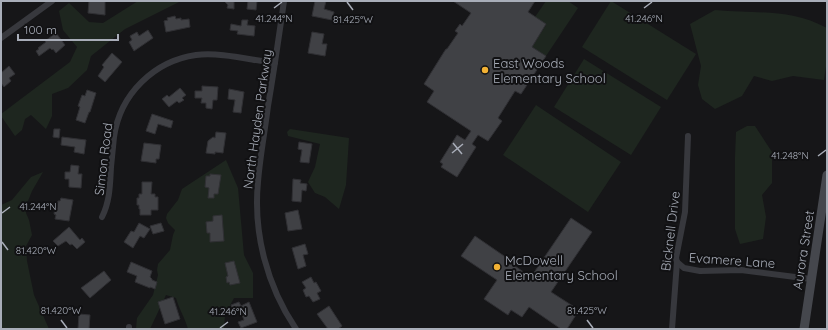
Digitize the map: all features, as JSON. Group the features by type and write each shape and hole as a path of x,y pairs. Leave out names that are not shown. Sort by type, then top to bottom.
{"street":[{"path":"1,38 52,1"},
{"name":"North Hayden Parkway","path":"284,1 258,177 257,207 260,236 268,270 280,302 296,329"},
{"name":"Simon Road","path":"102,217 107,208 109,198 111,165 118,122 125,103 148,75 165,64 178,59 197,55 215,55 274,63"},
{"name":"Bicknell Drive","path":"672,329 677,262 676,258 685,212 688,136"},
{"name":"Aurora Street","path":"804,329 827,175"},
{"name":"Evamere Lane","path":"677,262 684,268 700,271 741,270 812,279"}],"shaded area":[{"path":"138,1 181,1 125,29 91,56 87,70 68,88 52,94 52,116 46,129 31,115 25,119 22,130 15,136 1,114 70,62 77,47 63,30 59,11 69,3 89,22 103,23"},
{"path":"546,1 568,1 578,8 546,56 532,47 546,25 535,17"},
{"path":"611,1 696,54 667,100 582,47"},
{"path":"715,10 772,13 799,17 827,28 827,60 824,80 793,76 772,81 754,76 742,96 715,109 702,99 698,85 701,66 690,24"},
{"path":"584,59 661,107 631,155 554,107"},
{"path":"536,105 621,162 588,212 503,155"},
{"path":"747,126 755,126 772,152 772,183 762,195 766,217 763,239 740,244 735,229 736,132"},
{"path":"290,129 349,138 346,185 339,209 325,197 315,193 308,182 315,167 320,144 288,136 287,132"},
{"path":"226,160 238,188 244,255 253,273 253,298 234,298 225,315 224,329 188,329 176,298 166,295 150,329 136,329 137,318 153,295 158,275 158,264 170,250 175,230 168,223 166,218 167,214 178,200 182,189"},
{"path":"43,172 32,191 26,206 26,213 32,235 26,246 27,261 34,295 49,329 1,329 1,205 12,200 31,177"}],"building":[{"path":"89,1 105,1 105,15 88,13"},
{"path":"224,1 234,1 234,9 227,8 228,5"},
{"path":"248,1 257,1 256,10 247,9"},
{"path":"315,1 326,1 324,9 334,12 332,20 312,16"},
{"name":"East Woods Elementary School","path":"453,1 535,1 528,12 546,24 532,47 546,56 521,94 515,91 498,118 502,121 488,141 478,135 472,144 476,147 457,177 441,167 443,164 440,162 457,135 465,140 471,131 427,102 434,91 424,84 458,33 455,31 460,24 462,26 471,13"},
{"path":"175,16 176,19 189,19 190,27 166,32 164,21 168,20 167,18"},
{"path":"242,20 248,20 247,25 255,26 254,36 237,34 238,31 230,30 231,24 241,26"},
{"path":"148,30 153,38 134,51 129,42 132,40 130,36 137,32 139,36"},
{"path":"312,32 324,34 322,44 327,44 325,56 308,53"},
{"path":"56,33 65,45 56,53 50,48 39,56 36,51 39,49 38,48"},
{"path":"112,53 122,62 105,82 98,76 104,67 102,65"},
{"path":"9,66 15,74 9,78 11,81 4,87 1,83 1,73"},
{"path":"202,86 218,87 217,100 213,100 212,109 206,108 206,103 201,103 202,98 195,98 195,91 202,91"},
{"path":"180,88 186,95 182,98 184,100 179,103 177,101 169,107 162,99 167,95 169,97"},
{"path":"229,89 244,92 241,113 233,112 235,100 228,99"},
{"path":"87,90 96,93 85,123 76,120 80,107 78,106 82,95 85,96"},
{"path":"152,114 173,121 171,128 158,124 155,134 146,131"},
{"path":"54,129 60,129 59,138 53,137"},
{"path":"216,132 226,133 223,153 206,153 208,141 213,137 215,138"},
{"path":"62,137 86,140 84,154 74,152 75,147 61,145"},
{"path":"299,142 312,144 309,163 300,162 302,150 298,149"},
{"path":"144,143 161,145 159,159 156,159 156,163 141,161"},
{"path":"71,165 79,166 78,174 82,174 81,188 69,187 69,179 65,179 65,172 70,172"},
{"path":"210,174 221,175 218,194 214,194 214,198 208,198 209,188 205,187 206,176 210,176"},
{"path":"293,179 301,180 300,183 307,184 306,191 302,190 301,202 292,201"},
{"path":"142,182 152,182 151,194 155,194 155,197 158,197 158,210 151,210 151,215 140,215 139,205 137,205 137,198 139,198 139,194 142,194"},
{"path":"61,198 73,200 69,221 55,219 55,208 57,208 58,201 60,201"},
{"path":"298,210 302,229 288,231 285,213"},
{"path":"222,215 224,241 210,242 210,233 207,233 206,222 213,221 213,216"},
{"name":"McDowell Elementary School","path":"571,218 592,232 551,292 579,310 567,329 561,329 529,307 522,317 511,310 508,315 484,299 497,280 461,256 475,236 531,277"},
{"path":"139,223 150,229 144,238 140,236 133,248 124,242 131,231 134,232"},
{"path":"161,223 164,231 153,234 150,226"},
{"path":"69,227 80,240 82,238 85,242 77,249 66,241 58,246 53,241"},
{"path":"305,244 308,254 303,255 306,266 298,269 292,248"},
{"path":"234,261 240,283 230,285 229,282 227,283 226,277 228,276 225,263"},
{"path":"131,262 152,271 150,277 152,280 157,282 155,289 135,282 137,276 127,272"},
{"path":"104,271 111,280 90,298 81,288"},
{"path":"311,277 321,291 317,293 320,299 313,302 309,296 306,297 303,290 306,288 302,282"},
{"path":"173,297 180,319 165,324 158,302"},
{"path":"239,302 241,306 249,302 257,322 241,328 238,322 244,320 239,307 233,310 231,305"},
{"path":"329,306 342,326 338,329 328,329 317,314"},
{"path":"79,314 90,315 89,329 78,329"}],"place":[{"name":"East Woods Elementary School","path":"485,70"},
{"name":"McDowell Elementary School","path":"497,267"}]}
